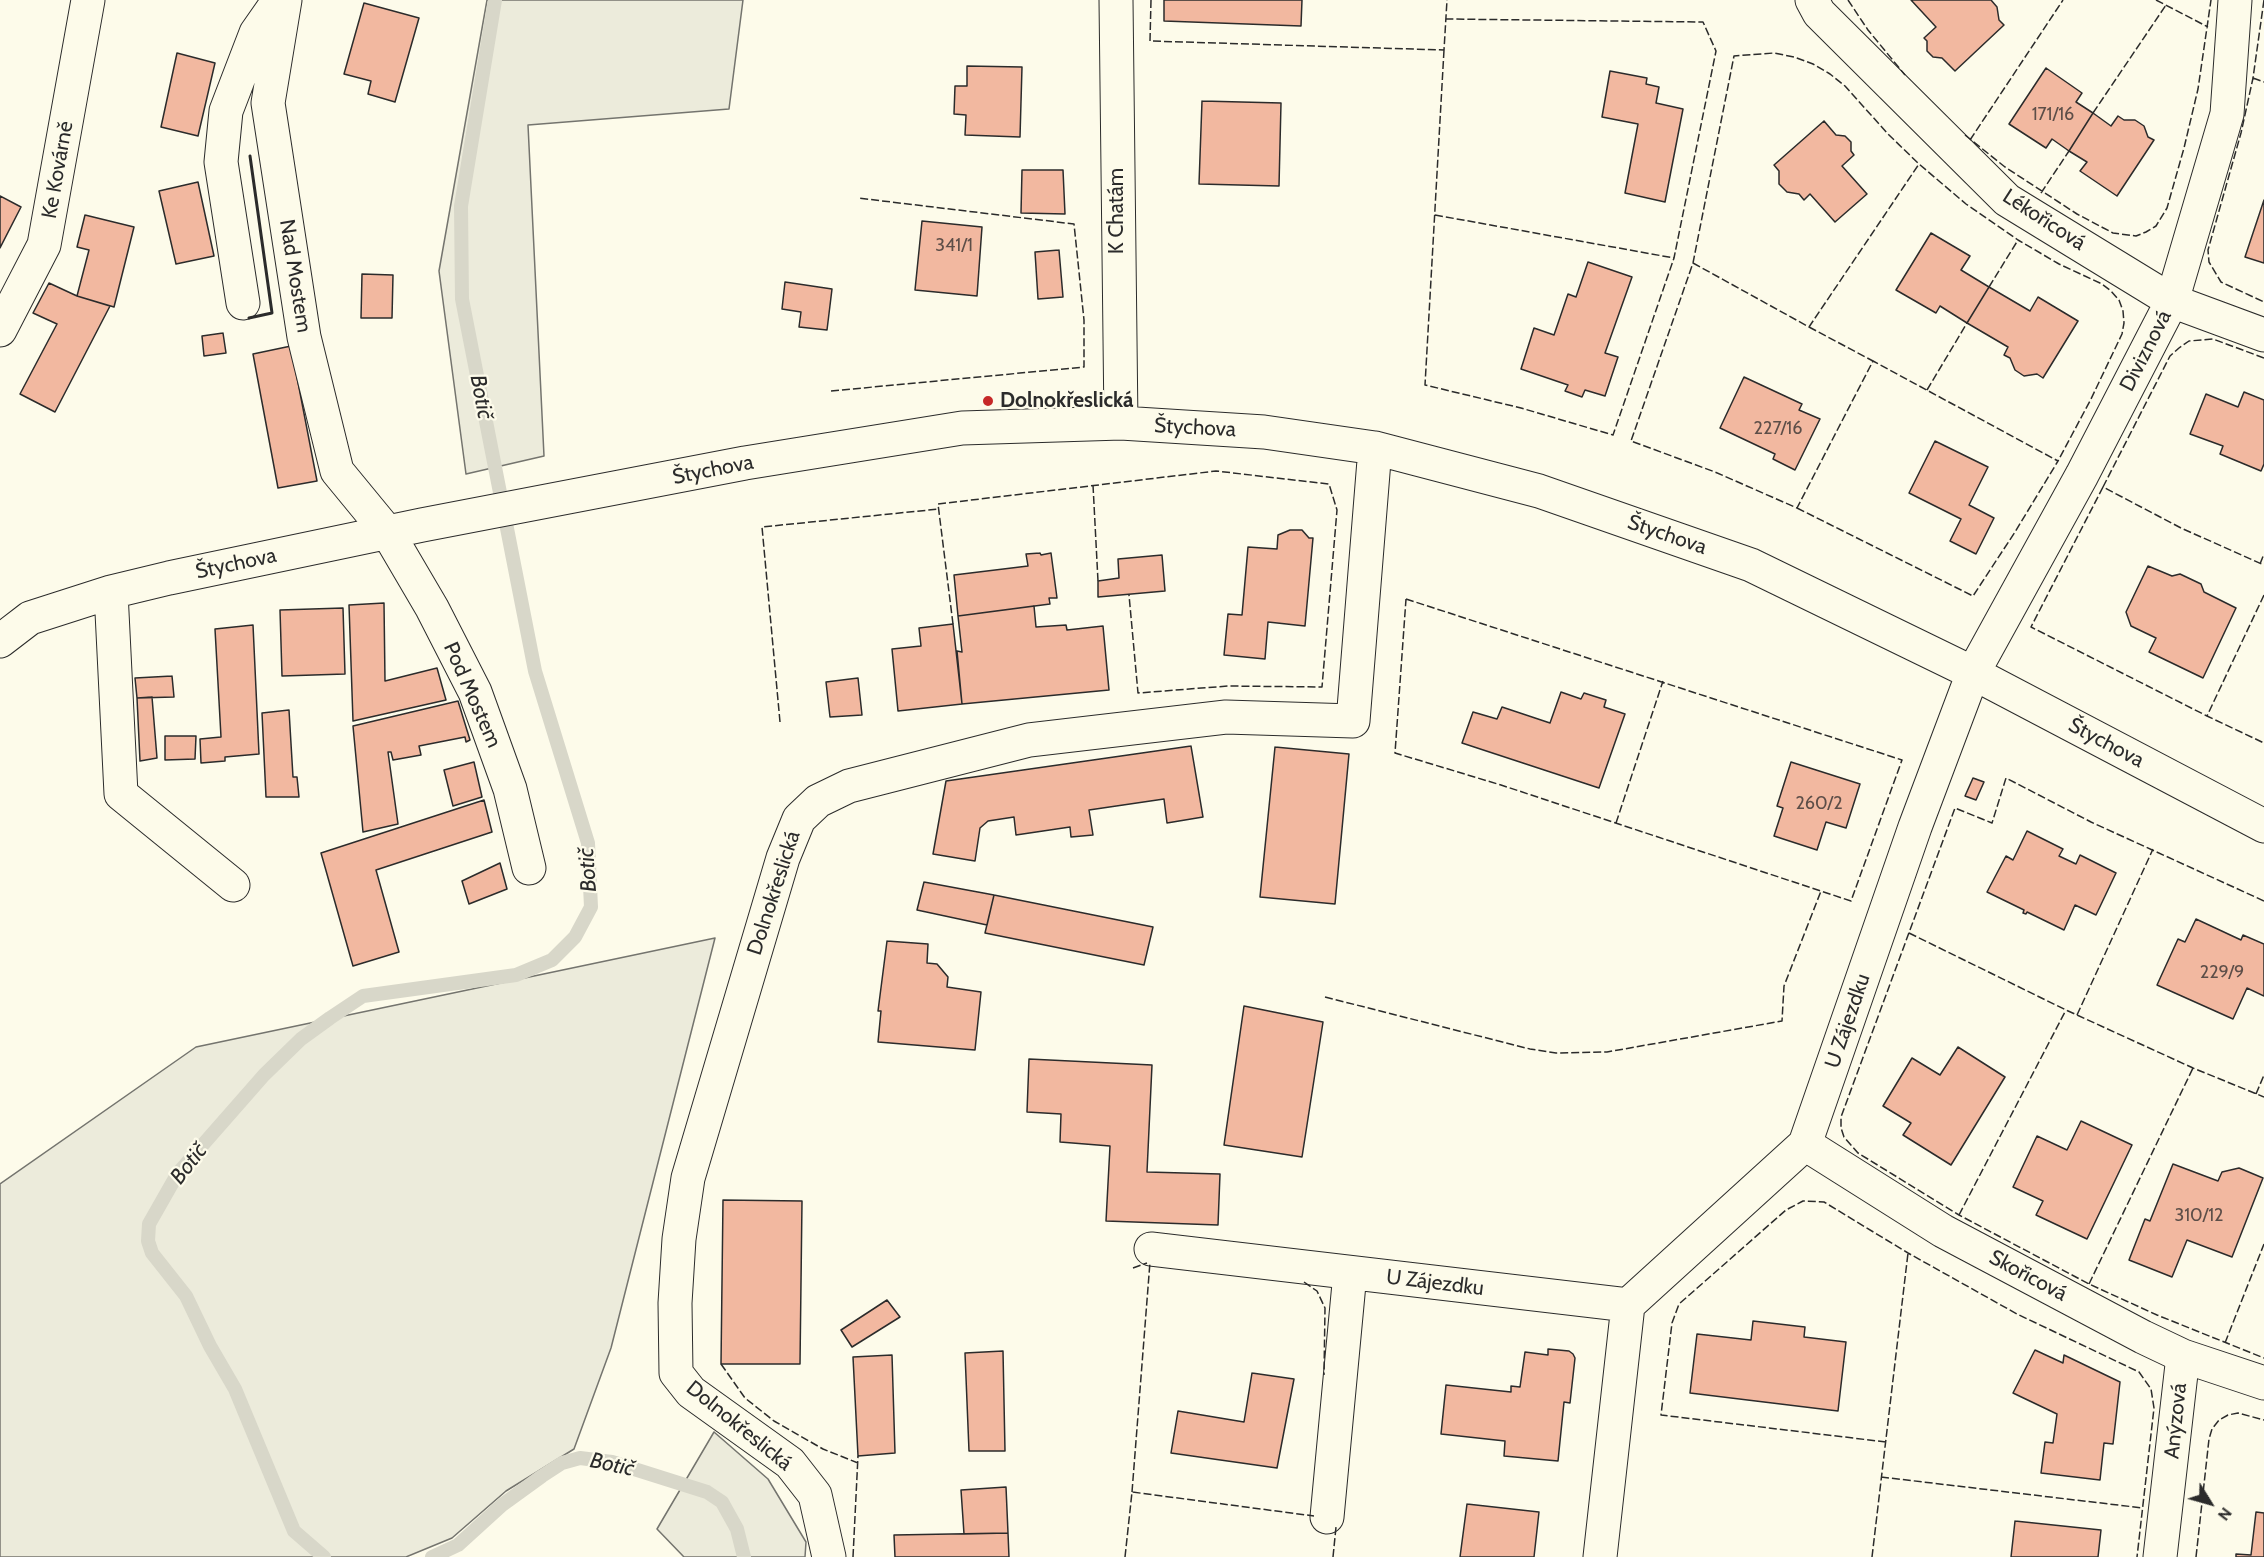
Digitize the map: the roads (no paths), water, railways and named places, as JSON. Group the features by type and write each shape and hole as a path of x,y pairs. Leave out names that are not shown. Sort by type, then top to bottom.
{"street":[{"name":"Ke Kovárně","path":"0,330 44,245 88,0"},
{"path":"243,303 221,162 226,111 256,33 279,0"},
{"name":"Nad Mostem","path":"285,0 268,103 304,337 337,471 388,532"},
{"name":"K Chatám","path":"1116,0 1121,423"},
{"name":"Lékořicová","path":"1812,0 1819,13 2007,200 2172,301 2264,335"},
{"name":"Diviznová","path":"1973,673 2082,475 2172,301 2227,114 2235,0"},
{"name":"Štychova","path":"0,641 30,618 111,592 169,578 422,525 745,463 962,428 1121,423 1263,432 1375,448 1539,490 1751,565 1973,673 2264,826"},
{"name":"Dolnokřeslická","path":"829,1557 816,1495 790,1463 691,1392 676,1373 679,1239 688,1178 783,858 799,819 818,801 849,786 1029,740 1226,717 1353,721 1375,448"},
{"name":"Pod Mostem","path":"388,532 432,608 475,692 510,789 530,868"},
{"path":"111,592 121,794 233,885"},
{"name":"U Zájezdku","path":"1152,1249 1628,1305 1805,1144 1915,827 1973,673"},
{"name":"Skořicová","path":"1805,1144 1943,1231 2183,1356 2264,1383"},
{"path":"1327,1517 1350,1273"},
{"path":"1600,1557 1628,1305"},
{"name":"Anýzová","path":"2160,1557 2183,1356"}],"waterway":[{"name":"Botič","path":"324,1557 294,1531 235,1389 210,1346 186,1296 152,1253 148,1241 149,1224 178,1173 264,1075 301,1039 330,1018 363,996 516,975 552,960 575,937 591,907 588,843 535,671 462,299 461,206 495,0"},
{"name":"Botič","path":"432,1557 458,1545 502,1505 542,1476 562,1463 580,1458 612,1462 707,1492 722,1502 737,1529 744,1557"}],"place":[{"name":"Dolnokřeslická","path":"988,401"}]}
